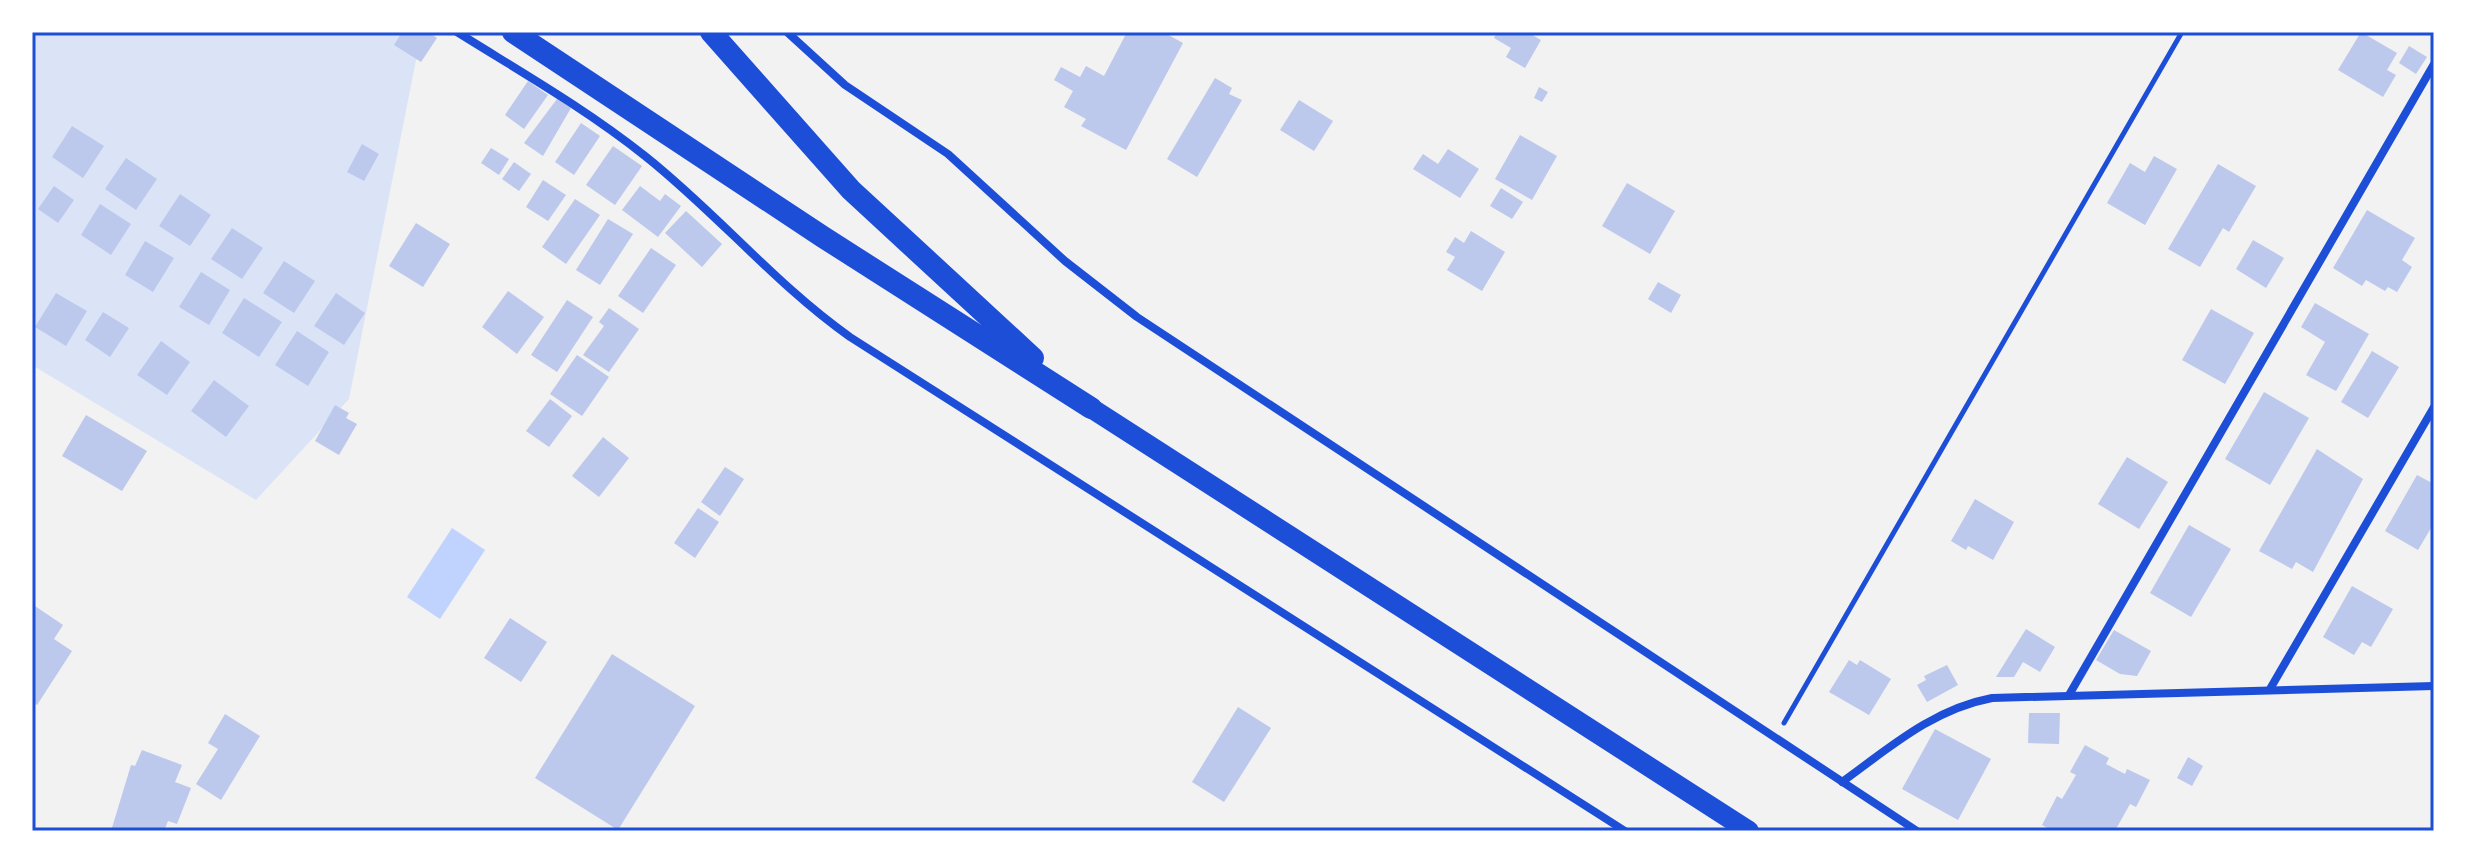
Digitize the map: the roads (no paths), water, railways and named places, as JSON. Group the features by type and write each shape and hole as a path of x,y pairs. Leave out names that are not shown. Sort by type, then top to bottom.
{"highway":[{"path":"513,32 823,237 1091,408"},
{"path":"711,32 782,116 851,190 974,305 1091,408"}],"main road":[{"path":"1091,408 1749,831"}],"street":[{"path":"457,32 590,115 645,156 782,284 860,343 1625,831"},
{"path":"787,32 845,85 948,154 1065,261 1137,317 1917,831"},
{"path":"2069,695 2434,64"},
{"path":"2270,689 2434,407"},
{"path":"1842,782 1919,726 1955,708 1992,698 2434,686"}],"water":[{"path":"452,528 485,550 440,619 407,597"}]}
